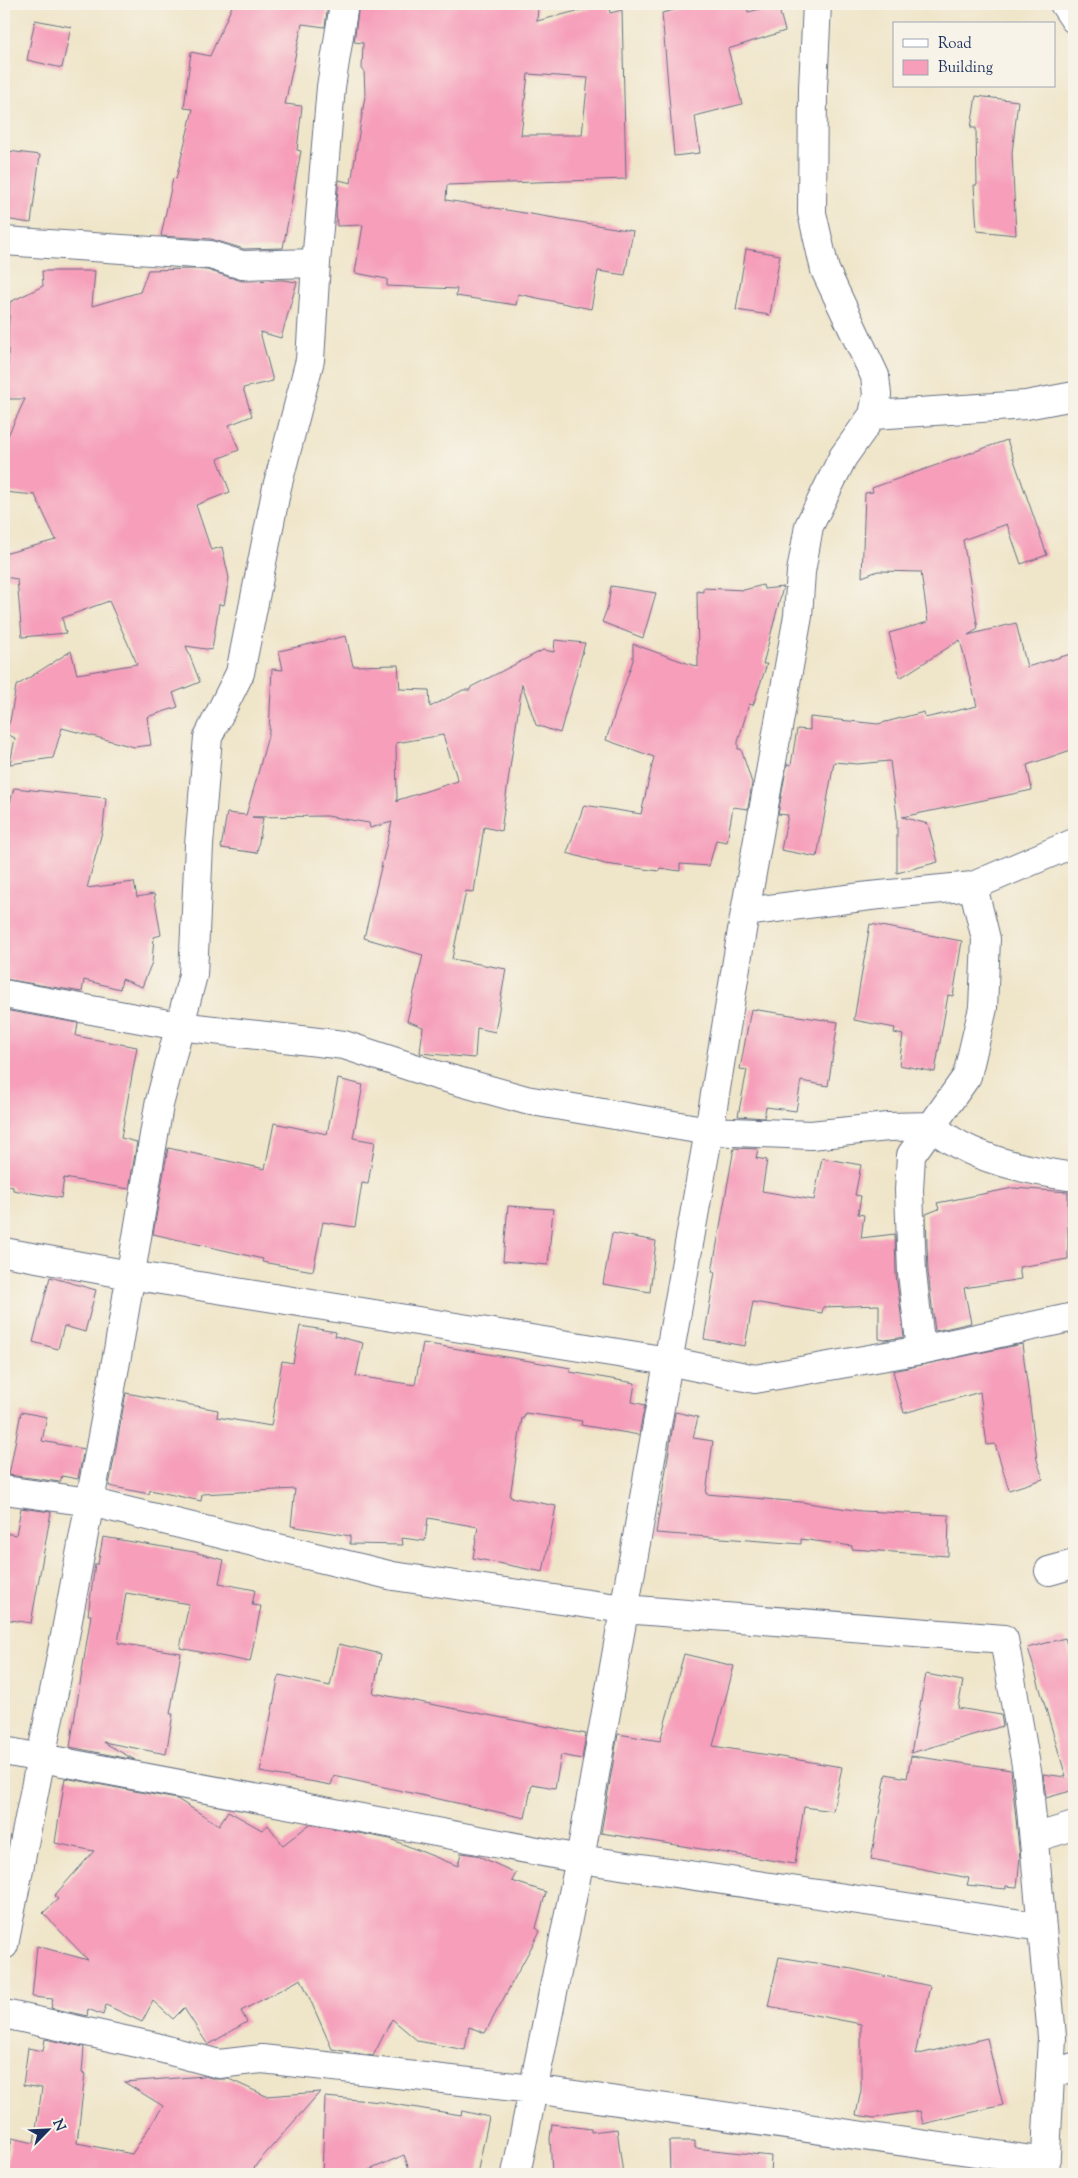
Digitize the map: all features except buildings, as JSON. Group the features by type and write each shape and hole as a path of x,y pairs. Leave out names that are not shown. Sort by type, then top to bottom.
{"street":[{"path":"4,1946 90,1502 159,1105 193,975 199,845 208,737 240,673 277,487 310,360 331,87 344,4"},
{"path":"516,2174 580,1859 798,616 801,572 809,526 843,457 873,415 877,395 875,376 825,270 812,213 813,88 817,4"},
{"path":"1064,4 1074,19"},
{"path":"4,240 210,255 242,265 316,263"},
{"path":"873,415 1026,405 1074,396"},
{"path":"745,912 870,896 972,886 1074,843"},
{"path":"921,1350 912,1273 911,1155 967,1076 983,1008 986,939 972,886"},
{"path":"4,994 179,1026 344,1045 436,1075 526,1100 709,1131 811,1135 888,1127 932,1126 945,1138 983,1157 1074,1177"},
{"path":"4,1252 130,1275 668,1361 755,1379 921,1350 1074,1317"},
{"path":"4,1490 90,1502 393,1576 624,1609 1004,1639 1028,1777 1052,2037 1062,2070 1046,2168 533,2090 262,2059 218,2064 156,2047 4,2014"},
{"path":"4,1752 580,1859 1042,1927"},
{"path":"1034,1838 1074,1826"}]}
